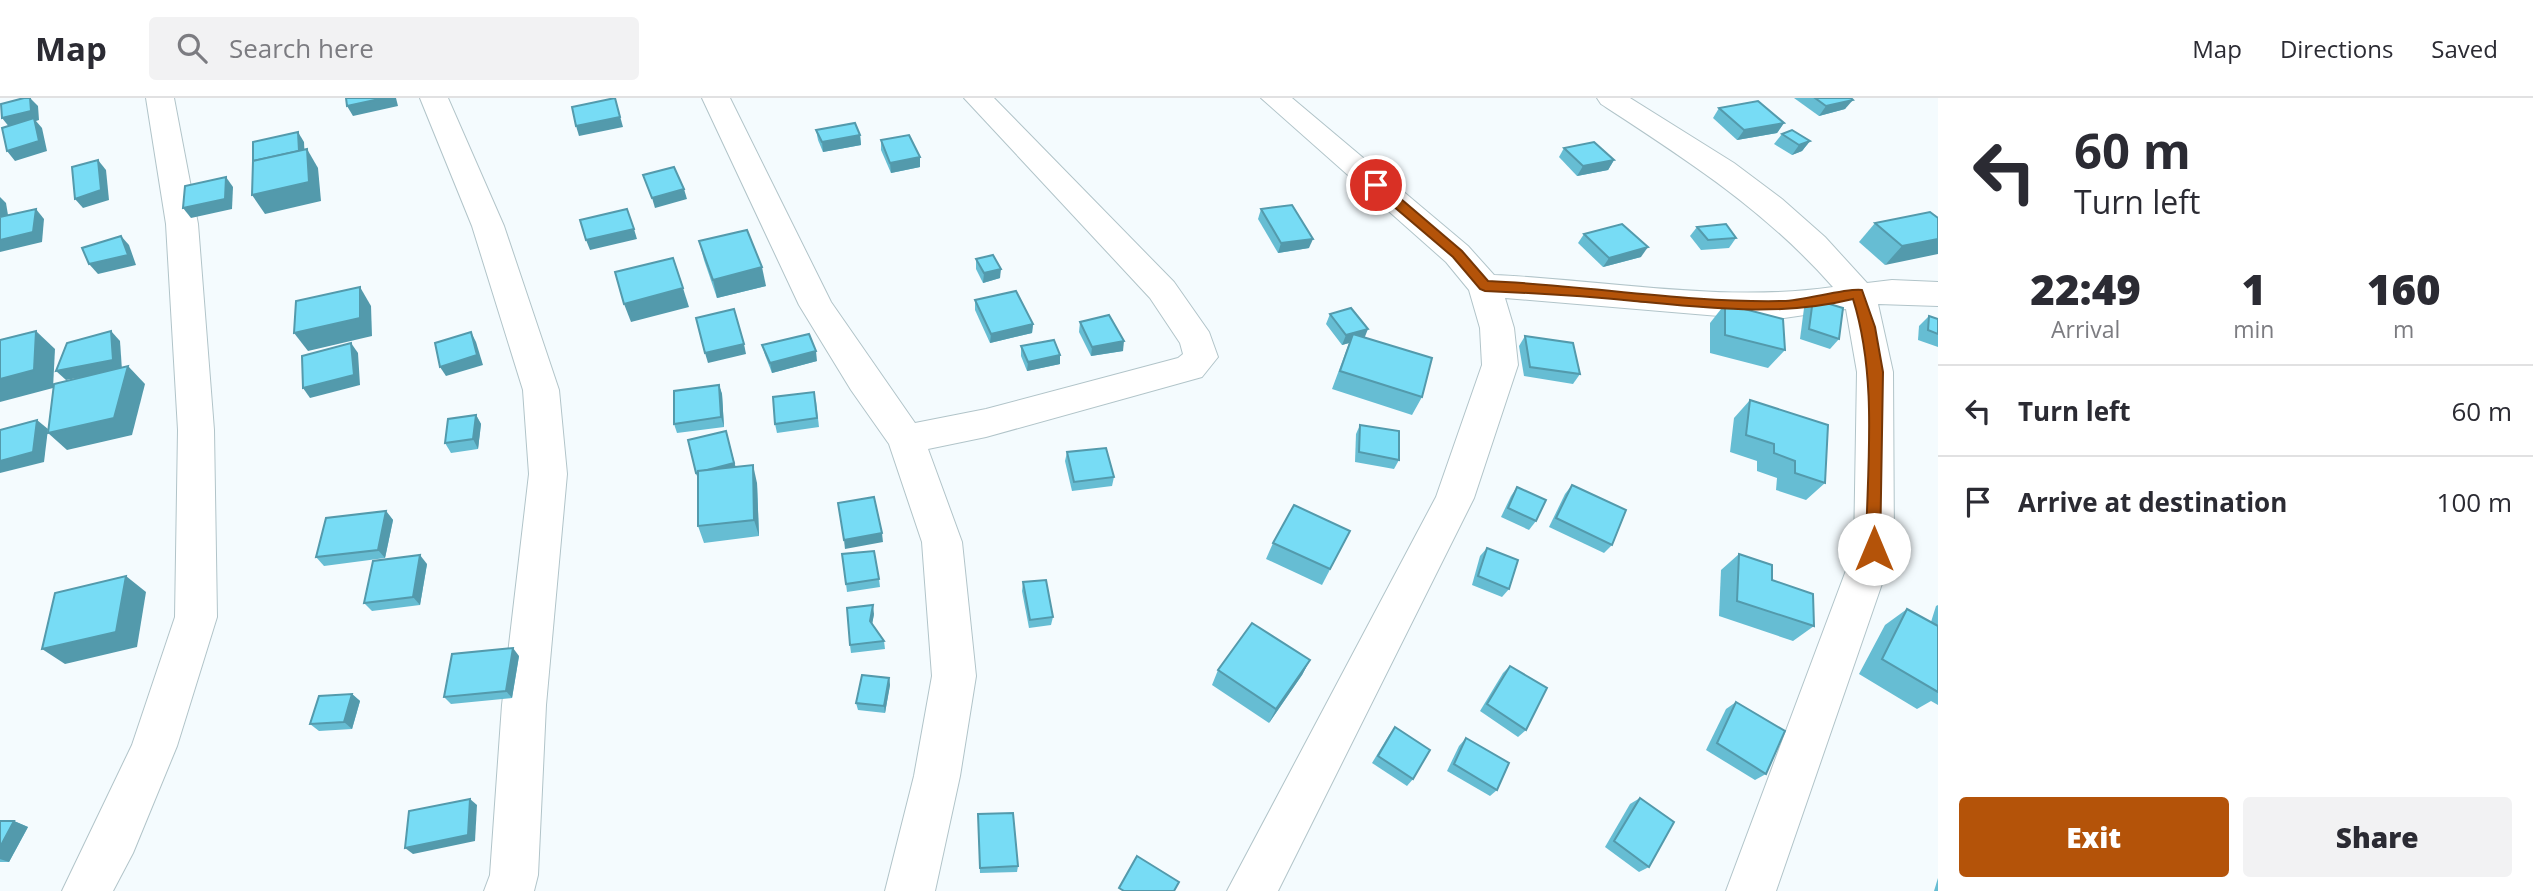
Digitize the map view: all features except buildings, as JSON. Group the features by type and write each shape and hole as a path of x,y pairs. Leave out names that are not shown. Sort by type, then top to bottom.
{"street":[{"path":"88,891 116,836 154,746 196,617 196,430 183,237 160,98"},
{"path":"434,98 488,226 541,390 548,474 524,705 514,875 509,891"},
{"path":"716,98 816,305 864,381 906,439 942,542 954,676 937,776 910,891"},
{"path":"906,439 998,420 1190,368 1201,357 1197,341 1162,290 978,98"},
{"path":"1252,891 1455,498 1500,365 1497,328 1485,286 1457,254 1275,98"},
{"path":"1611,98 1723,170 1771,206 1814,245 1858,293 1868,327 1875,372 1874,549 1751,891"},
{"path":"1485,286 1570,290 1719,304 1784,306 1817,303 1858,293 1892,291 1938,294"}],"route":[{"path":"1376,185 1457,254 1485,286 1556,289 1719,304 1784,306 1817,303 1858,293 1868,327 1875,372 1874,549"}]}
